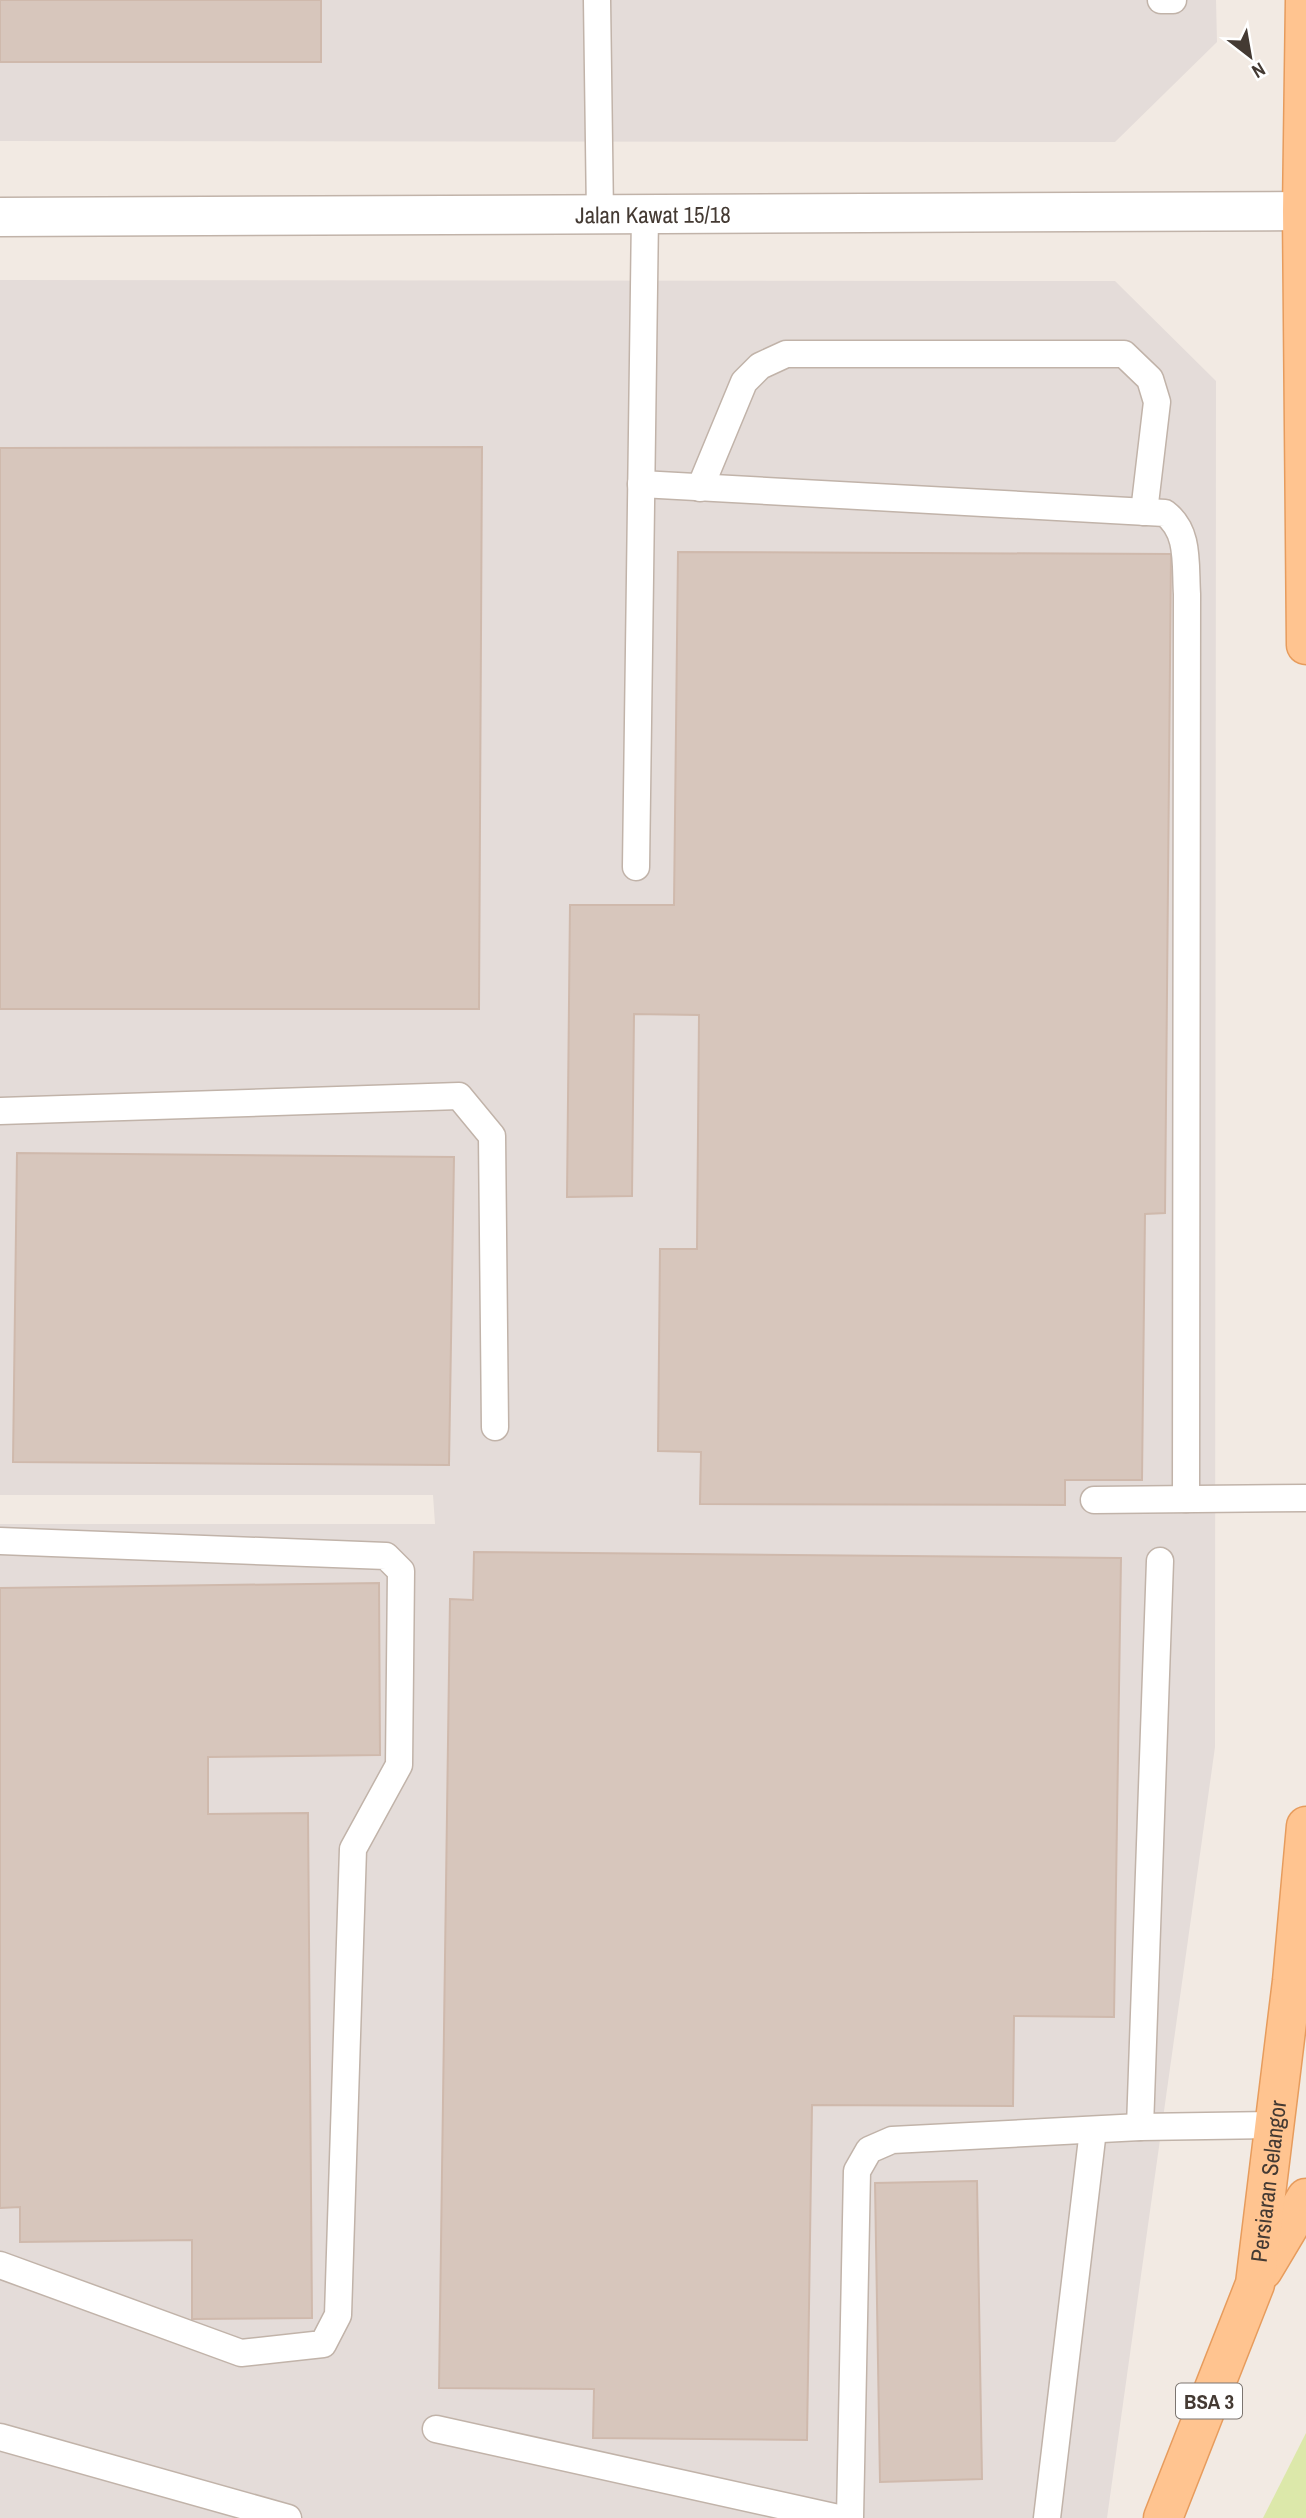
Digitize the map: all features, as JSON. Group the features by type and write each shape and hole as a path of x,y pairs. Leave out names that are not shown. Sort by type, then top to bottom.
{"main road":[{"path":"1305,0 1306,645"},
{"name":"Persiaran Selangor","path":"1163,2518 1255,2284 1305,1863 1306,1826"},
{"path":"1255,2284 1306,2198"}],"street":[{"name":"Jalan Kawat 15/18","path":"0,217 1304,211"}],"lane":[{"path":"597,0 600,215"},
{"path":"1161,0 1172,0"},
{"path":"636,867 645,215"},
{"path":"700,488 744,382 760,366 786,354 1124,354 1150,379 1157,402 1144,512"},
{"path":"641,484 1165,513 1177,523 1183,533 1187,594 1186,1499"},
{"path":"0,1111 459,1096 492,1136 495,1427"},
{"path":"1094,1500 1306,1498"},
{"path":"0,1541 386,1556 401,1571 399,1765 353,1849 338,2315 323,2344 242,2353 0,2265"},
{"path":"1140,2127 1160,1561"},
{"path":"850,2518 857,2171 869,2150 892,2140 1140,2127 1274,2125"},
{"path":"1047,2518 1093,2130"},
{"path":"436,2429 838,2518"},
{"path":"0,2437 288,2518"}],"shaded area":[{"path":"0,0 1216,0 1217,42 1115,142 0,141"},
{"path":"0,280 1115,281 1216,381 1215,1747 1107,2518 0,2518 0,1524 435,1524 433,1495 0,1495"}],"green space":[{"path":"1306,2433 1306,2518 1263,2518"}],"building":[{"path":"0,0 321,0 321,62 0,62"},
{"path":"482,447 479,1009 0,1009 0,448"},
{"path":"678,552 1171,554 1165,1213 1145,1214 1142,1480 1065,1480 1065,1505 700,1504 701,1452 658,1451 660,1249 697,1249 699,1015 634,1014 632,1196 567,1197 570,905 674,905"},
{"path":"17,1153 454,1157 449,1465 13,1462"},
{"path":"474,1552 1121,1558 1114,2017 1014,2016 1013,2106 812,2105 807,2440 593,2438 594,2389 439,2388 450,1599 473,1600"},
{"path":"379,1583 380,1755 208,1757 208,1814 308,1813 312,2318 192,2319 192,2240 20,2242 20,2207 0,2208 0,1588"},
{"path":"977,2181 982,2479 880,2482 875,2183"}]}
